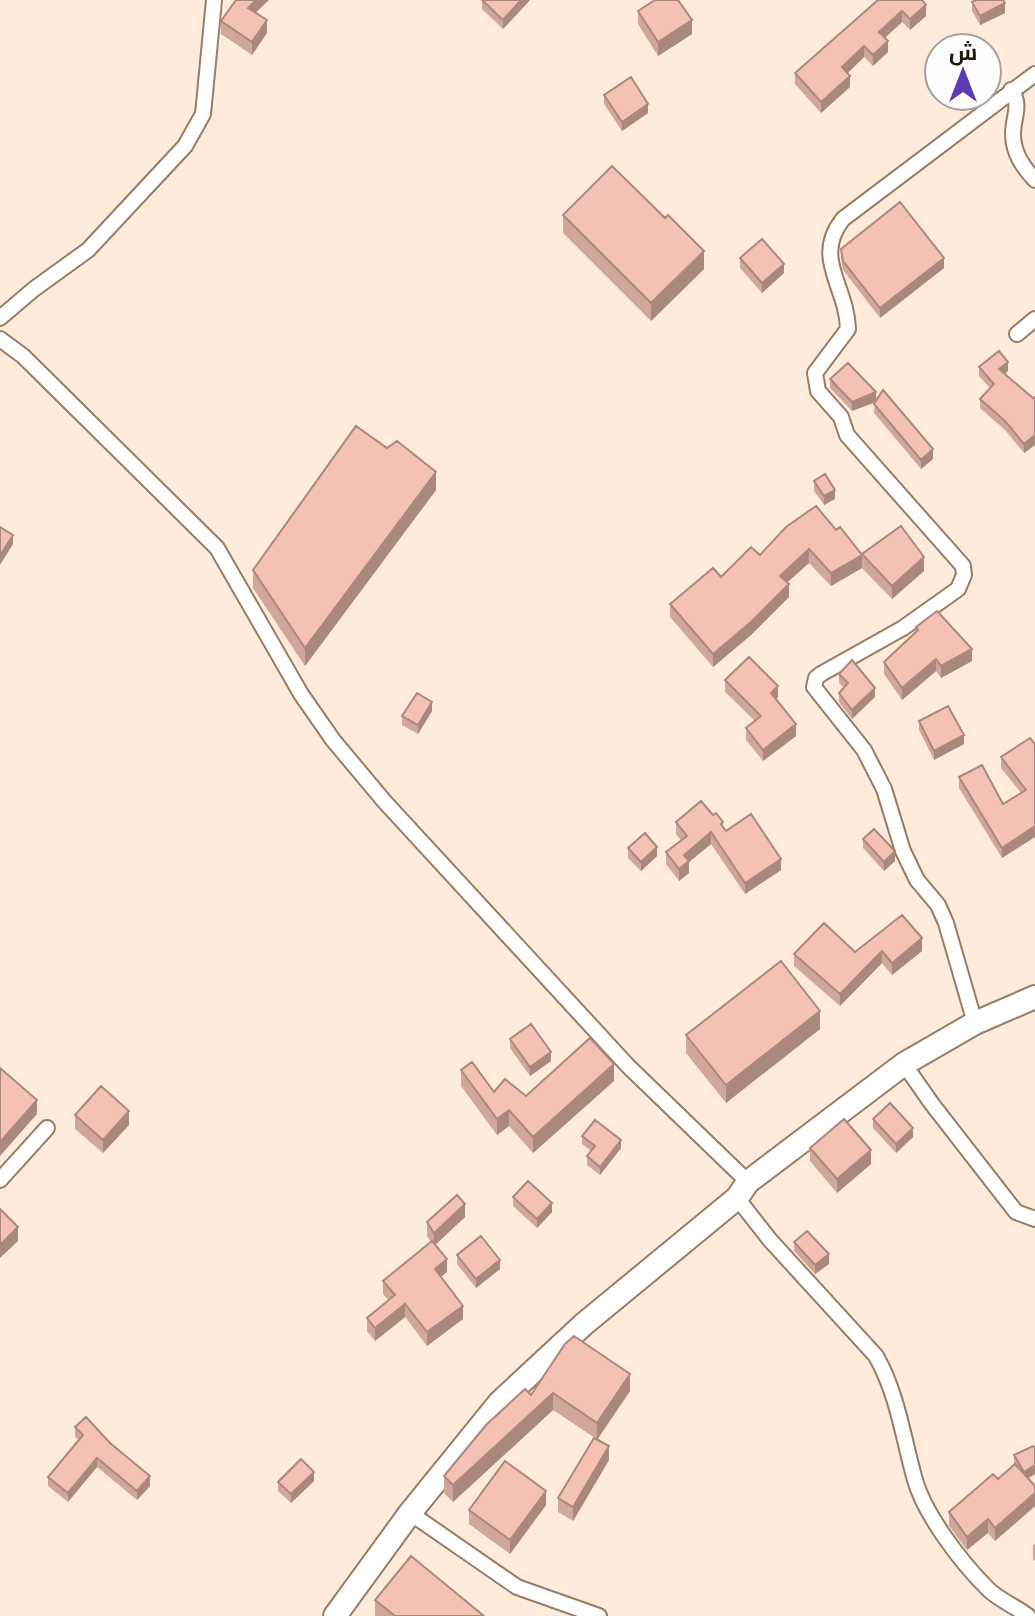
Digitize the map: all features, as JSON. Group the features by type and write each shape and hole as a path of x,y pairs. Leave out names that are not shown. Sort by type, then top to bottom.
{"street":[{"path":"0,318 88,250 185,146 203,114 214,0"},
{"path":"975,1023 946,923 938,905 917,880 903,851 884,789 864,750 814,687 816,678 821,674 903,628 958,589 964,575 963,566 847,435 841,417 818,391 815,373 848,329 844,297 829,261 834,230 843,219 1035,74"},
{"path":"1011,90 1017,103 1013,130 1015,150 1035,180"},
{"path":"1017,334 1035,319"},
{"path":"0,339 23,356 217,548 301,694 333,740 454,879 742,1190 770,1240 876,1356 887,1376 916,1481 929,1515 988,1591 1028,1616"},
{"path":"335,1616 410,1513 500,1402 584,1324 742,1190 904,1064 975,1023 1035,997"},
{"path":"904,1064 1016,1212 1035,1219"},
{"path":"0,1180 47,1128"},
{"path":"410,1513 517,1587 599,1616"}],"building":[{"path":"236,0 256,0 248,8 267,20 252,42 221,21"},
{"path":"482,0 521,0 503,20"},
{"path":"655,0 678,0 692,20 658,42 638,11"},
{"path":"878,0 922,0 926,5 910,19 902,11 879,32 888,41 873,55 864,46 842,67 850,76 821,102 795,73"},
{"path":"1003,0 1005,3 980,16 972,2"},
{"path":"631,77 648,104 622,122 604,95"},
{"path":"612,166 704,251 651,303 563,215"},
{"path":"900,202 944,258 880,308 843,261 841,249"},
{"path":"762,239 784,264 762,283 740,258"},
{"path":"999,351 1008,362 999,369 1035,397 1035,435 1024,444 1005,421 980,399 994,384 979,367"},
{"path":"848,363 876,392 852,402 830,379"},
{"path":"883,390 933,449 921,460 874,404"},
{"path":"356,426 387,448 397,441 436,472 305,648 253,570"},
{"path":"825,474 835,490 824,496 814,481"},
{"path":"816,506 836,530 840,527 862,555 831,573 809,549 780,576 789,584 713,654 670,604 713,568 721,577 751,547 760,555 786,527"},
{"path":"901,526 924,557 892,586 862,554"},
{"path":"0,527 13,535 0,556"},
{"path":"937,611 972,649 941,666 936,659 902,688 884,662 918,630 916,627"},
{"path":"749,657 778,686 771,693 796,724 763,750 746,728 761,716 725,680"},
{"path":"852,660 875,688 852,710 839,693 848,683 839,674"},
{"path":"417,693 432,702 418,725 402,716"},
{"path":"948,706 964,735 934,751 919,721"},
{"path":"1030,738 1035,744 1035,826 1002,848 959,777 982,765 1003,804 1026,790 1001,757"},
{"path":"701,801 713,815 716,813 726,831 751,814 781,859 745,883 711,832 684,855 689,861 679,869 666,852 687,836 676,822"},
{"path":"874,829 895,851 884,862 863,839"},
{"path":"645,833 657,847 641,862 628,848"},
{"path":"902,915 922,938 892,963 882,951 840,994 794,954 824,923 855,952"},
{"path":"781,961 820,1011 726,1085 686,1035"},
{"path":"531,1024 551,1052 530,1067 510,1039"},
{"path":"590,1038 614,1064 533,1137 509,1110 497,1119 461,1070 472,1062 494,1092 505,1079 526,1096"},
{"path":"0,1068 37,1100 0,1142"},
{"path":"101,1086 129,1111 103,1140 75,1115"},
{"path":"890,1103 913,1128 896,1144 873,1119"},
{"path":"844,1119 871,1150 837,1179 810,1148"},
{"path":"595,1120 621,1140 600,1167 587,1156 595,1146 582,1136"},
{"path":"528,1181 552,1203 537,1219 513,1197"},
{"path":"457,1195 465,1204 434,1233 427,1222"},
{"path":"0,1209 18,1227 0,1245"},
{"path":"807,1231 829,1254 815,1265 794,1242"},
{"path":"481,1236 500,1260 476,1279 457,1255"},
{"path":"432,1241 447,1259 435,1269 463,1306 427,1332 405,1304 375,1328 367,1318 395,1295 383,1281"},
{"path":"574,1336 630,1374 597,1423 553,1393 453,1485 444,1476 486,1425 525,1389 531,1395 565,1344"},
{"path":"86,1417 110,1443 150,1476 137,1491 97,1458 68,1493 48,1477 83,1435 75,1427"},
{"path":"594,1438 609,1446 573,1507 558,1498"},
{"path":"1033,1446 1035,1465 1024,1472 1014,1455"},
{"path":"301,1459 314,1472 291,1494 278,1482"},
{"path":"505,1461 546,1491 510,1540 469,1510"},
{"path":"1015,1464 1035,1486 1035,1493 995,1528 988,1519 967,1537 949,1512 993,1474 998,1479"},
{"path":"411,1556 484,1616 395,1616 375,1600"}]}
